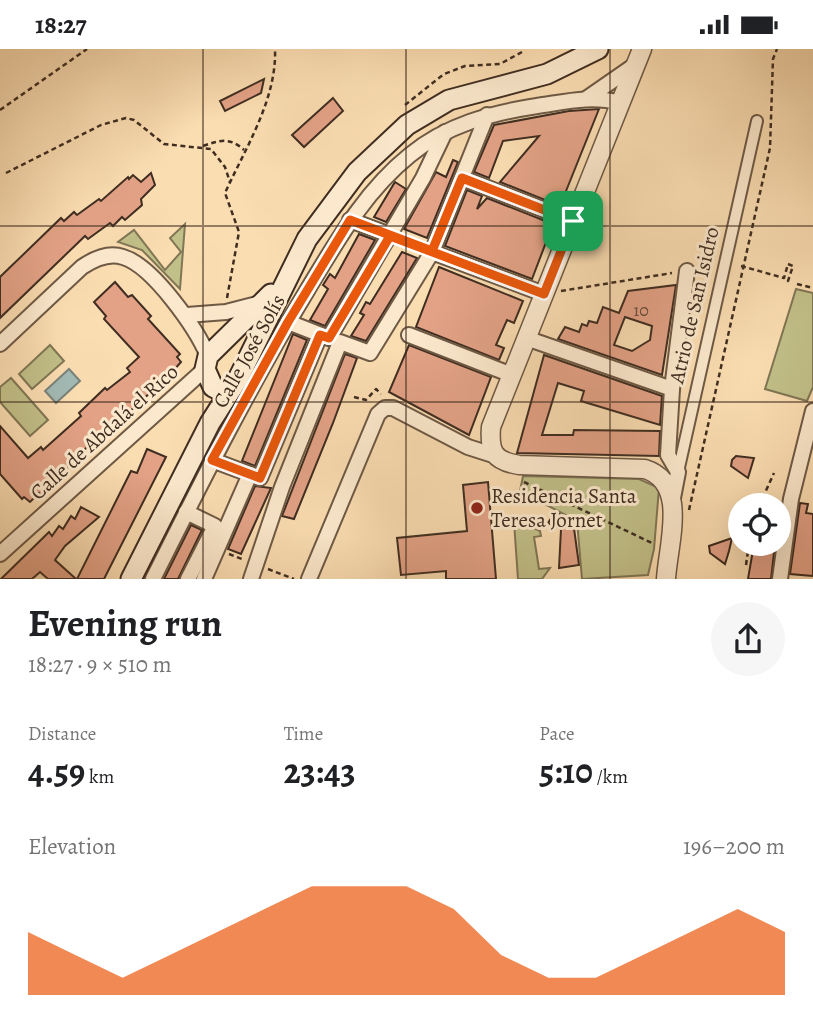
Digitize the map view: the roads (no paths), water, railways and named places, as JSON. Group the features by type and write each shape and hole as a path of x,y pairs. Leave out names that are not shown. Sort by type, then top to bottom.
{"main road":[{"path":"131,579 210,423 222,388 251,352 286,277 331,204 380,148 407,125 449,100 547,74 598,49"},
{"path":"222,388 207,362 286,277"},
{"path":"228,337 242,341 251,352"}],"street":[{"path":"586,99 640,53"},
{"path":"493,455 491,427 640,53"},
{"path":"586,99 621,103"},
{"name":"Calle José Solís","path":"153,579 212,460 288,322 350,220 394,169 410,154 445,132 487,115 586,99"},
{"path":"288,322 370,353 432,251 487,115"},
{"name":"Atrio de San Isidro","path":"673,498 757,121"},
{"path":"204,579 255,476 330,338 390,236 445,132"},
{"path":"462,178 573,221"},
{"path":"350,220 390,236"},
{"path":"432,251 544,294"},
{"path":"0,344 82,267 110,255 124,257 138,266 187,315 207,362"},
{"path":"678,472 668,455 672,389 687,271"},
{"path":"187,315 226,312 265,301"},
{"path":"409,335 512,375"},
{"path":"252,569 282,487 330,338"},
{"path":"526,338 672,389"},
{"name":"Calle de Abdalá el Rico","path":"0,554 207,362"},
{"path":"309,579 384,402 468,447 493,455 502,462 519,465 645,469 654,472 665,482 673,498 666,579"},
{"path":"780,579 791,499 813,411"},
{"path":"212,460 255,476"},
{"path":"186,512 215,526 188,579"}],"water":[{"path":"69,369 80,381 56,403 45,391"}],"place":[{"name":"Residencia Santa Teresa Jornet","path":"477,508"}]}
